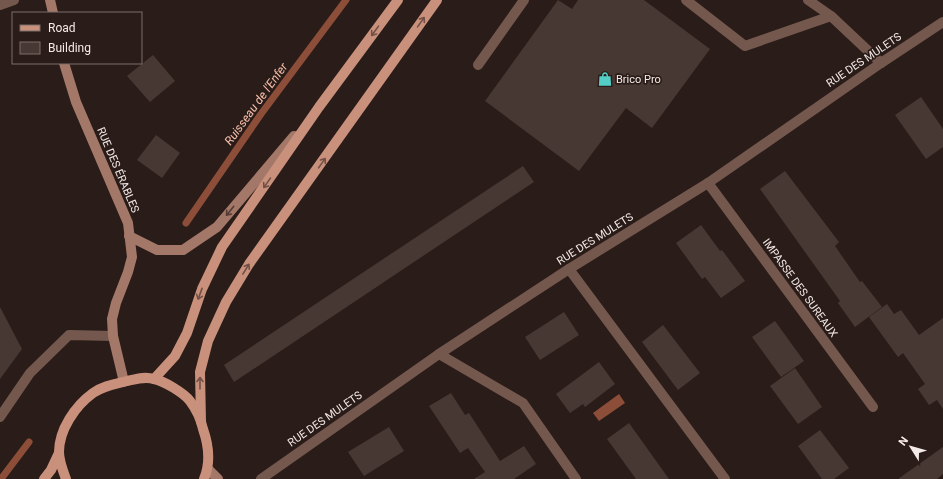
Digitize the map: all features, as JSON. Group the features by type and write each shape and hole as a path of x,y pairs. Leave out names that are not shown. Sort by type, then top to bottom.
{"main road":[{"path":"154,378 174,356 187,333 202,289 222,247 319,107 398,0"},
{"path":"201,422 200,372 208,341 226,302 254,258 437,0"},
{"path":"44,479 51,470 59,453 65,426 76,409 93,393 109,385 140,378 154,378 174,388 190,401 201,422 208,445 208,469 204,479"},
{"path":"59,453 66,479"}],"street":[{"path":"0,5 14,0"},
{"path":"50,0 53,12"},
{"path":"478,64 524,0"},
{"path":"686,0 745,46 831,16"},
{"path":"808,0 831,16 881,62"},
{"name":"RUE DES MULETS","path":"261,479 439,354 569,269 708,183 881,62 943,22"},
{"name":"RUE DES ÉRABLES","path":"64,64 76,102 128,223 132,257 112,319 113,336 124,382"},
{"path":"129,236 157,250 183,250 217,227 319,107"},
{"name":"IMPASSE DES SUREAUX","path":"708,183 873,407"},
{"path":"569,269 725,479"},
{"path":"0,417 30,373 69,335 113,336"},
{"path":"439,354 524,403 576,479"},
{"path":"208,469 218,479"}],"shaded area":[{"path":"619,394 625,403 599,421 593,413"}],"building":[{"name":"Brico Pro","path":"558,0 572,9 578,0 644,0 710,49 652,128 626,108 579,171 485,101"},
{"path":"153,55 175,81 150,102 127,76"},
{"path":"921,97 943,129 943,147 926,159 895,115"},
{"path":"156,135 180,153 162,178 137,160"},
{"path":"523,166 534,182 234,382 224,365"},
{"path":"785,171 839,242 835,246 860,282 862,281 882,307 855,327 838,303 840,301 760,189"},
{"path":"701,225 745,281 721,298 705,277 702,279 676,243"},
{"path":"887,304 894,314 901,310 919,335 943,318 943,409 937,400 929,405 918,389 925,384 903,353 898,357 869,317"},
{"path":"0,307 22,349 0,379"},
{"path":"564,312 579,335 540,360 525,337"},
{"path":"775,321 804,361 781,377 752,337"},
{"path":"663,325 700,373 678,390 642,342"},
{"path":"599,362 615,384 585,407 583,404 570,413 556,394"},
{"path":"795,368 822,407 798,424 770,386"},
{"path":"451,393 465,415 469,413 500,461 524,446 536,464 514,479 474,479 485,472 468,448 460,453 429,406"},
{"path":"629,423 669,479 636,479 607,439"},
{"path":"389,427 404,451 364,476 348,452"},
{"path":"820,430 849,468 834,479 822,479 798,446"},
{"path":"943,447 943,474 937,479 898,479"}],"waterway":[{"name":"Ruisseau de l'Enfer","path":"186,223 261,114 346,0"},
{"name":"Ruisseau de l'Enfer","path":"1,479 29,442"}],"place":[{"name":"Brico Pro","path":"605,79"}]}
